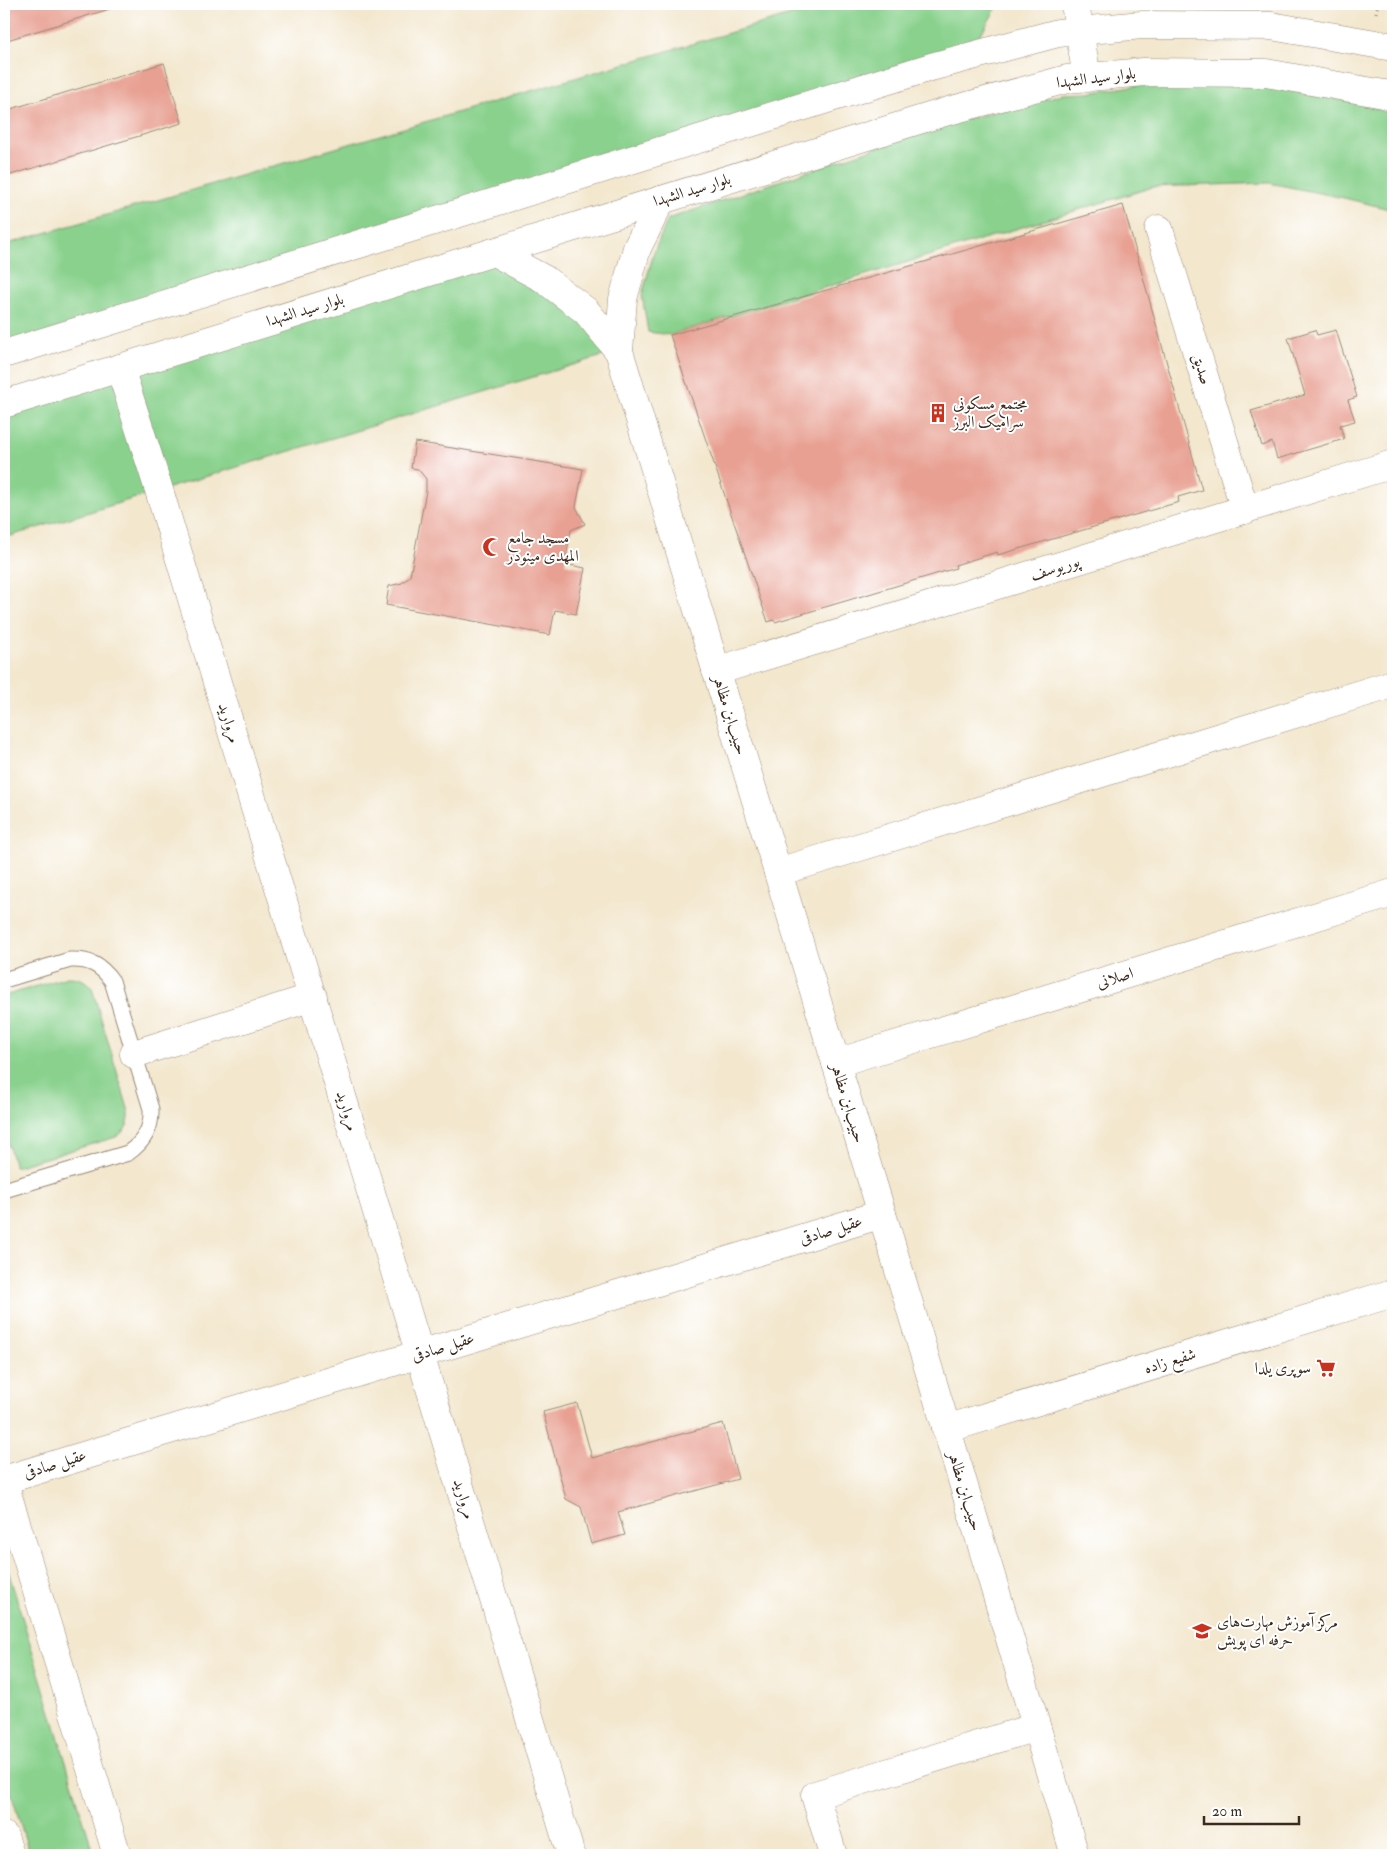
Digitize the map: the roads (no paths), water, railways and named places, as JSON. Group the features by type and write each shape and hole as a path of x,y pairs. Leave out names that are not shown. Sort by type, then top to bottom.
{"street":[{"path":"1075,4 1087,78"},
{"path":"4,354 931,67 1058,33 1142,25 1270,26 1393,47"},
{"name":"بلوار سید الشهدا","path":"4,404 945,112 1067,79 1144,72 1266,73 1393,97"},
{"path":"618,351 623,299 637,248 661,200"},
{"name":"صدیق","path":"1159,229 1245,510"},
{"path":"494,252 544,279 586,311 618,351"},
{"name":"حبیب‌ابن مظاهر","path":"618,351 882,1214 1075,1855"},
{"name":"مروارید","path":"120,368 421,1354 571,1855"},
{"name":"پوریوسف","path":"716,671 1393,464"},
{"path":"778,872 1393,684"},
{"name":"اصلانی","path":"836,1063 1393,893"},
{"path":"134,1054 312,997"},
{"name":"عقیل صادقی","path":"4,1482 882,1214"},
{"name":"شفیع زاده","path":"946,1428 1393,1293"},
{"path":"4,1482 116,1855"},
{"path":"833,1855 814,1796 1036,1727"},
{"path":"4,1836 10,1855"}],"lane":[{"path":"4,980 70,960 80,959 99,966 112,981 151,1109 152,1120 144,1139 128,1153 4,1190"}],"place":[{"name":"مجتمع مسکونی سرامیک البرز","path":"938,413"},
{"name":"مسجد جامع المهدی مینودر","path":"492,547"},
{"name":"سوپری یلدا","path":"1326,1368"},
{"name":"مرکز آموزش مهارت‌های حرفه ای پویش","path":"1202,1631"}]}
